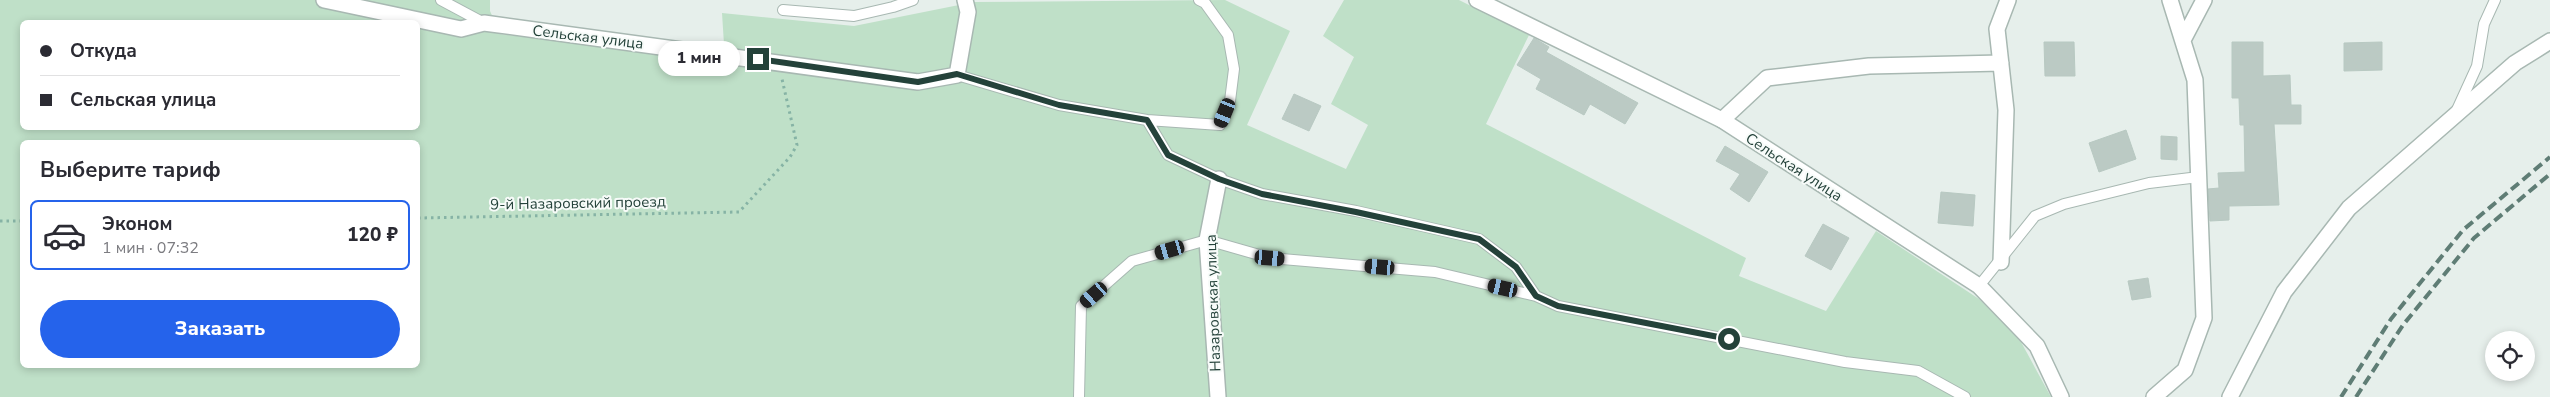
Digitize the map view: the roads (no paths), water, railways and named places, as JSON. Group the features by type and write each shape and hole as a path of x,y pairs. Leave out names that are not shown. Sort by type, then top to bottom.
{"street":[{"name":"Сельская улица","path":"324,0 418,20"},
{"path":"957,74 968,12 965,0"},
{"name":"Сельская улица","path":"1477,0 1722,120 1979,286 2037,346 2061,397"},
{"path":"2000,262 2006,110 1997,29 2008,0"},
{"path":"2154,397 2185,370 2204,318 2195,80 2170,0"},
{"path":"2182,40 2204,0"},
{"name":"Сельская улица","path":"420,20 460,29 484,23 777,61 918,82 957,74"},
{"path":"2230,397 2284,292 2349,208 2515,63 2550,41"},
{"path":"1722,120 1767,78 1869,66 2001,63"},
{"name":"Назаровская улица","path":"1218,397 1207,240 1219,179"}],"lane":[{"path":"441,0 484,23"},
{"path":"782,10 854,16 893,7 913,0"},
{"path":"957,74 1059,105 1147,120 1220,125 1230,101 1234,69 1228,36 1205,3 1199,0"},
{"path":"2453,118 2477,66 2484,24 2495,0"},
{"path":"1147,120 1168,155 1219,179 1262,194 1479,239 1516,267 1536,296"},
{"path":"1979,286 2035,216 2064,204 2149,183 2199,177"},
{"path":"1079,397 1081,306 1132,261 1207,240 1270,258 1435,272 1536,296 1567,308 1845,362 1918,371 1965,397"}],"railway":[{"path":"2341,397 2391,319 2463,230 2550,157"},
{"path":"2356,397 2403,325 2474,238 2550,174"}]}
